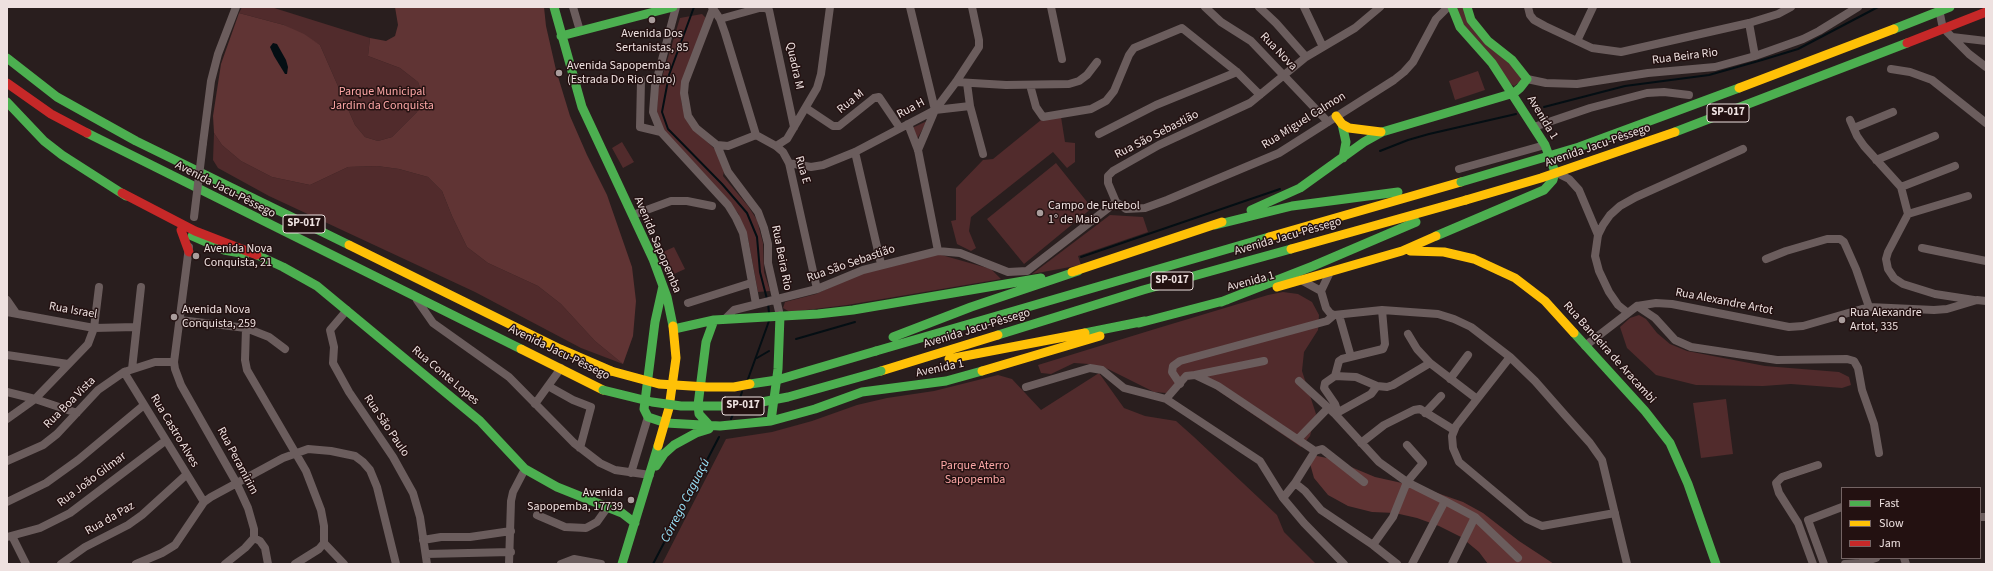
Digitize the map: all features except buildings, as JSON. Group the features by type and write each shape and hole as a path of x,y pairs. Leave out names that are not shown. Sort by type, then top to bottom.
{"main road":[{"name":"Avenida Sapopemba","path":"554,7 582,107 633,215 663,286 674,329 675,371 666,423 622,564"},
{"path":"561,36 644,10 675,7"},
{"path":"1452,7 1460,27 1486,54 1514,93 1527,79 1512,60 1488,41 1471,20 1467,7"},
{"name":"Avenida Jacu-Pêssego","path":"7,58 57,97 136,141 560,349 611,371 659,384 734,387 777,380 1579,147 1678,112 1950,7"},
{"name":"Avenida Jacu-Pêssego","path":"7,83 50,114 107,144 324,253 413,295 603,390 652,402 681,406 735,406 788,398 1143,290 1440,208 1586,163 1710,120 1986,12"},
{"name":"Avenida 1","path":"648,417 666,423 715,426 772,421 815,409 862,392 890,387 928,385 965,376 1145,321 1221,302 1402,251 1544,190 1553,180 1555,172 1545,145 1514,93 1382,132 1286,196 1215,225 1078,271 878,306 818,314 714,320 674,329"},
{"path":"7,102 44,141 62,155 122,193 145,210 181,230 194,232"},
{"path":"1336,116 1342,124 1346,142 1343,158"},
{"path":"1342,124 1355,130 1382,132"},
{"path":"1215,225 1292,206 1437,188"},
{"path":"122,193 138,200 194,232"},
{"path":"1221,302 1404,228 1440,208"},
{"path":"194,217 194,232"},
{"path":"181,230 189,253 195,248 206,243"},
{"name":"Rua Conte Lopes","path":"194,232 206,243 230,252 252,255"},
{"name":"Rua Conte Lopes","path":"194,232 238,247 317,286 480,421 525,469 557,487 622,513 635,523"},
{"path":"1438,236 1438,244 1444,252"},
{"name":"Rua Bandeira de Aracambi","path":"1402,251 1444,252 1456,254 1481,262 1516,278 1546,301 1645,411 1670,443 1688,484 1716,564"},
{"path":"877,350 897,335 971,307 1078,271"},
{"path":"648,417 645,412 644,403 655,322 663,286"},
{"path":"772,421 778,369 778,317"},
{"path":"714,320 706,342 698,405 699,414 715,426"},
{"path":"897,366 914,366 1145,321"},
{"path":"650,475 664,454 674,445 696,433 715,426"},
{"path":"622,513 640,508"}],"street":[{"path":"194,217 211,82 218,54 236,7"},
{"path":"574,7 580,31"},
{"path":"675,7 655,86 653,112 661,132 728,205 736,218 743,233 751,283 759,304"},
{"name":"Quadra M","path":"720,19 763,7 769,10 794,127"},
{"path":"776,146 785,141 817,88 821,74 830,7"},
{"path":"910,7 935,110 918,150"},
{"name":"Rua H","path":"789,163 805,167 816,166 855,152 935,110 979,47 974,7"},
{"path":"1051,7 1062,59"},
{"name":"Rua Nova","path":"1205,7 1221,22 1251,41 1328,122"},
{"path":"1259,7 1276,23 1306,57"},
{"path":"1304,7 1323,47"},
{"name":"Rua São Sebastião","path":"725,319 734,310 817,289 881,264 938,251 960,253 1008,272 1026,271 1116,202 1108,183 1108,176 1113,171 1171,139 1239,109 1260,95 1306,57 1355,28 1380,7"},
{"name":"Rua Miguel Calmon","path":"1116,202 1126,209 1136,209 1167,200 1279,153 1394,80 1404,72 1413,62 1436,19 1448,7"},
{"path":"1528,7 1531,16 1545,26 1596,49 1621,52 1750,23 1778,14 1791,7"},
{"path":"1531,16 1535,7"},
{"path":"1577,40 1593,7"},
{"name":"Rua Beira Rio","path":"1527,79 1546,83 1593,83 1648,73 1703,69 1755,56 1781,47 1819,31 1858,7"},
{"path":"1939,7 1942,24 1952,37 1969,54 1986,67"},
{"path":"713,8 720,19 756,135 728,146 717,145"},
{"name":"Rua Beira Rio","path":"713,8 690,67 684,93 688,116 696,128 717,145 728,172 750,201 764,228 768,244 768,263 778,317"},
{"path":"1750,23 1755,56"},
{"path":"1030,85 1036,107 1043,116 1091,109 1106,101 1114,91 1129,55 1134,48 1180,28 1198,40 1237,72 1260,95"},
{"path":"1952,37 1986,42"},
{"path":"956,82 1030,85 1069,84 1079,81 1087,75 1097,62"},
{"path":"1891,69 1910,72 1932,80 1986,123"},
{"path":"1098,134 1156,105 1237,72"},
{"path":"641,80 640,127 661,132"},
{"path":"967,83 970,106 983,154"},
{"path":"1534,127 1590,108 1648,93 1664,92 1689,95"},
{"name":"Rua M","path":"806,108 833,126 839,126 874,98 879,97 904,126"},
{"path":"935,110 970,106"},
{"path":"1854,128 1893,112"},
{"path":"1850,120 1857,136 1876,160 1901,187 1908,214 1888,252 1886,259 1888,269 1894,278 1903,284 1935,294 1977,300"},
{"path":"904,126 918,150 938,251"},
{"name":"Rua E","path":"756,135 776,146 783,152 789,163 817,289"},
{"path":"1876,160 1935,136"},
{"path":"1459,169 1545,145"},
{"path":"1628,313 1618,305 1609,292 1599,271 1595,256 1598,235 1610,215 1620,206 1636,197 1743,149"},
{"path":"855,152 881,264"},
{"path":"1901,187 1955,166"},
{"path":"1555,172 1569,179 1579,190 1598,235"},
{"path":"1908,214 1968,196"},
{"path":"633,215 671,201 687,201 712,206"},
{"path":"174,362 189,253 194,232"},
{"path":"1766,259 1786,251 1827,239 1840,239 1844,242 1854,263 1869,306"},
{"path":"1922,248 1986,261"},
{"path":"1330,272 1321,292 1326,308 1330,313 1337,315 1382,310 1438,314 1454,319 1471,327 1510,357 1559,408 1590,443 1602,460 1627,564"},
{"path":"1301,280 1321,292"},
{"path":"688,303 751,283"},
{"path":"7,419 35,399 88,344 94,328 99,287"},
{"path":"132,368 141,287"},
{"path":"413,295 433,323 509,377 580,448 600,463 615,470 650,475"},
{"path":"7,300 16,313"},
{"name":"Rua Alexandre Artot","path":"1585,346 1637,306 1656,302 1789,327 1803,326 1869,306 1934,310 1946,309 1977,300 1986,301"},
{"path":"1637,306 1655,318 1675,340 1691,347 1777,360 1847,359 1854,361 1858,368 1862,390 1874,424 1879,454"},
{"name":"Rua São Paulo","path":"347,310 330,330 334,347 333,363 349,392 405,476 413,493 424,540 427,564"},
{"path":"1336,376 1339,361 1383,349 1386,344 1382,310"},
{"name":"Rua Israel","path":"7,312 94,328 136,327"},
{"path":"1337,315 1351,357"},
{"path":"1180,384 1172,372 1173,366 1180,360 1327,321 1337,315"},
{"path":"180,320 246,328 269,337 285,349"},
{"path":"246,328 245,360 247,370 296,452 317,494 324,526 324,543 319,549 295,564"},
{"path":"1408,334 1417,350 1430,363 1477,399"},
{"path":"7,355 68,364"},
{"path":"1450,379 1468,355"},
{"path":"1510,357 1454,430 1452,436 1453,448 1459,462 1535,524 1550,526 1615,513"},
{"path":"1166,399 1186,376 1264,361"},
{"name":"Rua Boa Vista","path":"7,461 43,444 57,434 98,390 124,372 132,368 155,362 174,362"},
{"name":"Rua Peramirim","path":"174,362 181,385 236,482 252,520 254,538"},
{"path":"1335,414 1337,410 1335,404 1324,388 1325,383 1336,376 1356,377 1376,386 1387,387 1430,363"},
{"path":"535,404 560,368"},
{"path":"1026,387 1090,368 1102,370 1124,388 1166,399 1260,461 1283,498 1304,523 1344,564"},
{"name":"Rua Castro Alves","path":"124,372 204,502"},
{"path":"1195,375 1218,386 1299,438 1315,451"},
{"path":"1298,382 1335,414 1379,462 1407,482 1475,517 1518,558"},
{"path":"548,386 573,400 591,407 580,448"},
{"path":"1335,414 1371,394 1376,386"},
{"path":"7,392 35,399 77,413"},
{"path":"1425,413 1441,396"},
{"name":"Rua João Gilmar","path":"7,502 46,483 78,460 144,405"},
{"path":"1299,438 1328,408"},
{"path":"1361,443 1384,425 1414,410 1420,410 1454,430"},
{"path":"631,473 648,417"},
{"name":"Rua João Gilmar","path":"9,537 40,528 70,513 165,440"},
{"path":"1373,545 1393,517 1407,482 1423,463 1407,445"},
{"path":"1283,498 1295,483 1315,451 1322,448 1364,482"},
{"path":"136,564 162,553 175,545 204,502 236,482 296,452 308,449 331,450 355,456 370,470 377,487 396,564"},
{"path":"1818,465 1782,477 1776,483 1779,493 1798,523 1814,564 1824,562 1808,520 1841,507"},
{"path":"510,564 513,492 525,469"},
{"name":"Rua da Paz","path":"61,564 85,547 133,522 186,475"},
{"path":"1295,483 1305,491 1321,510 1373,545 1396,564"},
{"path":"1412,564 1445,501"},
{"path":"537,515 565,526 586,528 597,522 607,508"},
{"path":"1452,564 1475,517"},
{"path":"424,540 441,537 470,537 511,531"},
{"path":"9,537 26,564"},
{"path":"225,564 245,548 254,538 260,541 264,548 268,564"},
{"path":"324,543 344,564"},
{"path":"426,554 511,552"},
{"path":"561,564 574,559 601,564"},
{"path":"1845,564 1860,563 1873,559"}],"green space":[{"name":"Parque Municipal Jardim da Conquista","path":"242,7 271,7 370,38 368,56 400,68 418,82 423,95 417,112 392,137 378,141 365,137 355,125 320,45 284,25 239,13"},
{"path":"1457,7 1464,7 1521,77 1521,81 1514,86 1512,85 1467,35"},
{"path":"702,14 707,19 681,98 682,105 694,130 716,150 724,171 723,176 748,206 757,220 763,243 764,272 770,291 758,292 748,238 738,213 666,134 660,123 657,111 658,91 680,18"},
{"path":"1478,71 1485,90 1455,100 1449,81"},
{"path":"1061,117 1065,142 1075,143 1075,162 1067,168 1053,152 971,217 969,231 976,248 971,251 957,244 951,221 956,220 956,188 983,160 993,159 1041,120"},
{"path":"927,121 916,141 912,128"},
{"path":"214,133 222,145 241,161 272,177 310,185 348,167 377,166 399,169 428,177 442,191 467,247 488,263 538,286 561,304 595,341 623,364 581,348 475,292 269,196 218,168 213,160"},
{"path":"622,142 634,162 623,168 612,148"},
{"name":"Campo de Futebol 1° de Maio","path":"1056,163 1092,208 1024,264 987,219"},
{"path":"1110,215 1143,217 1148,232 1078,256 1081,265 1032,274"},
{"path":"674,247 685,269 674,274 663,252"},
{"path":"938,254 991,269 1001,279 847,305 790,312 783,308 785,302 816,294 857,275"},
{"path":"1283,292 1298,294 1312,302 1319,315 1318,330 1304,352 1302,371 1316,414 1310,436 1301,447 1195,375 1166,393 1154,392 1108,369 1089,364 1074,363 1051,374 1041,373 1038,365 1268,295"},
{"path":"1639,315 1646,319 1657,333 1670,344 1687,351 1765,366 1839,372 1849,377 1851,385 1842,388 1791,384 1763,386 1696,385 1656,375 1627,348 1620,327 1630,318"},
{"name":"Parque Aterro Sapopemba","path":"1099,373 1124,408 1145,416 1176,421 1277,515 1284,532 1316,564 662,564 726,439 772,432 812,421 857,405 887,398 934,391 998,375 1012,379 1041,410"},
{"path":"1726,399 1733,454 1701,458 1693,403"}],"shaded area":[{"path":"395,7 544,7 546,26 556,70 570,116 607,195 632,267 636,301 633,336 623,364 595,341 561,304 538,286 488,263 467,247 442,191 428,177 399,169 377,166 348,167 310,185 272,177 241,161 222,145 214,133 213,116 221,64 239,13 284,25 304,34 320,45 355,125 365,137 378,141 392,137 417,112 423,95 418,82 400,68 368,56 370,38 386,41 395,36 398,25"},
{"path":"273,43 277,44 286,60 288,67 287,74 285,74 274,56 270,47"},
{"path":"1312,455 1332,459 1375,477 1420,487 1463,502 1483,513 1519,541 1554,564 1488,564 1479,552 1461,537 1439,526 1417,518 1395,513 1372,512 1348,506 1328,495 1314,478 1309,460"}],"waterway":[{"path":"694,7 669,75 662,112 668,129 722,184 747,213 757,237 760,272 767,299"},
{"path":"1544,107 1625,86 1709,75 1762,60 1798,49 1878,7"},
{"path":"1380,151 1408,140 1429,134 1516,114"},
{"path":"1081,257 1280,189"},
{"name":"Córrego Caguaçú","path":"768,303 769,313"},
{"name":"Córrego Caguaçú","path":"748,379 769,321"},
{"path":"796,339 855,322"},
{"path":"757,358 769,351"},
{"name":"Córrego Caguaçú","path":"739,401 742,392"},
{"name":"Córrego Caguaçú","path":"731,419 734,412"},
{"name":"Córrego Caguaçú","path":"653,564 719,437"}],"traffic: fast":[{"path":"554,7 582,107 653,259 667,297 673,326"},
{"path":"561,36 673,7"},
{"path":"1436,236 1544,190 1553,180 1555,172 1545,145 1492,63 1460,27 1452,7"},
{"path":"1251,210 1300,188 1364,142 1382,132 1514,93 1520,88 1527,79 1512,60 1488,41 1471,20 1467,7"},
{"path":"1894,29 1950,7"},
{"path":"1675,132 1907,43"},
{"path":"7,58 57,97 136,141 349,245"},
{"path":"1461,182 1579,147 1739,88"},
{"path":"7,102 44,141 62,155 126,196"},
{"path":"1342,124 1346,142 1343,158"},
{"path":"87,133 521,349"},
{"path":"1215,225 1292,206 1398,192"},
{"path":"1221,302 1313,266 1416,222"},
{"path":"192,236 224,250 246,254"},
{"path":"876,351 1269,237"},
{"path":"998,335 1143,290 1291,249"},
{"path":"257,255 283,267 317,286 480,421 525,469 557,487 622,513 635,523"},
{"path":"893,337 971,307 1078,271"},
{"path":"674,329 714,320 818,314 853,310 1041,278"},
{"path":"663,286 655,322 644,409 648,417 666,423 720,426 771,421 815,409 862,392 946,381 982,371"},
{"path":"1139,323 1227,300"},
{"path":"771,421 778,369 780,316"},
{"path":"710,426 699,414 698,405 706,342 714,320"},
{"path":"1085,333 1145,321"},
{"path":"1574,333 1645,411 1670,443 1688,484 1716,564"},
{"path":"750,384 777,380 876,351"},
{"path":"603,390 652,402 681,406 741,406 788,397 881,371"},
{"path":"656,466 664,454 674,445 696,433 709,429"},
{"path":"622,564 658,446"}],"traffic: slow":[{"path":"1739,88 1894,29"},
{"path":"1336,116 1342,124 1349,128 1381,132"},
{"path":"1466,200 1541,178 1675,132"},
{"path":"1269,237 1461,182"},
{"path":"1291,249 1466,200"},
{"path":"1072,272 1222,222"},
{"path":"1277,287 1402,251 1436,236"},
{"path":"349,245 560,349 611,371"},
{"path":"1410,251 1444,252 1474,259 1515,278 1545,301 1574,333"},
{"path":"658,446 669,408 676,358 673,326"},
{"path":"949,359 1085,333"},
{"path":"881,371 998,335"},
{"path":"982,371 1100,336"},
{"path":"521,349 603,390"},
{"path":"611,371 659,384 707,387 734,387 750,384"}],"traffic: jam":[{"path":"1907,43 1986,12"},
{"path":"7,83 51,114 87,133"},
{"path":"122,193 195,231 257,255"},
{"path":"181,230 189,252"}],"place":[{"name":"Avenida Dos Sertanistas, 85","path":"652,20"},
{"name":"Avenida Sapopemba (Estrada Do Rio Claro)","path":"559,73"},
{"name":"Campo de Futebol 1° de Maio","path":"1040,213"},
{"name":"Avenida Nova Conquista, 21","path":"196,256"},
{"name":"Avenida Nova Conquista, 259","path":"174,317"},
{"name":"Rua Alexandre Artot, 335","path":"1842,320"},
{"name":"Avenida Sapopemba, 17739","path":"631,500"}]}
